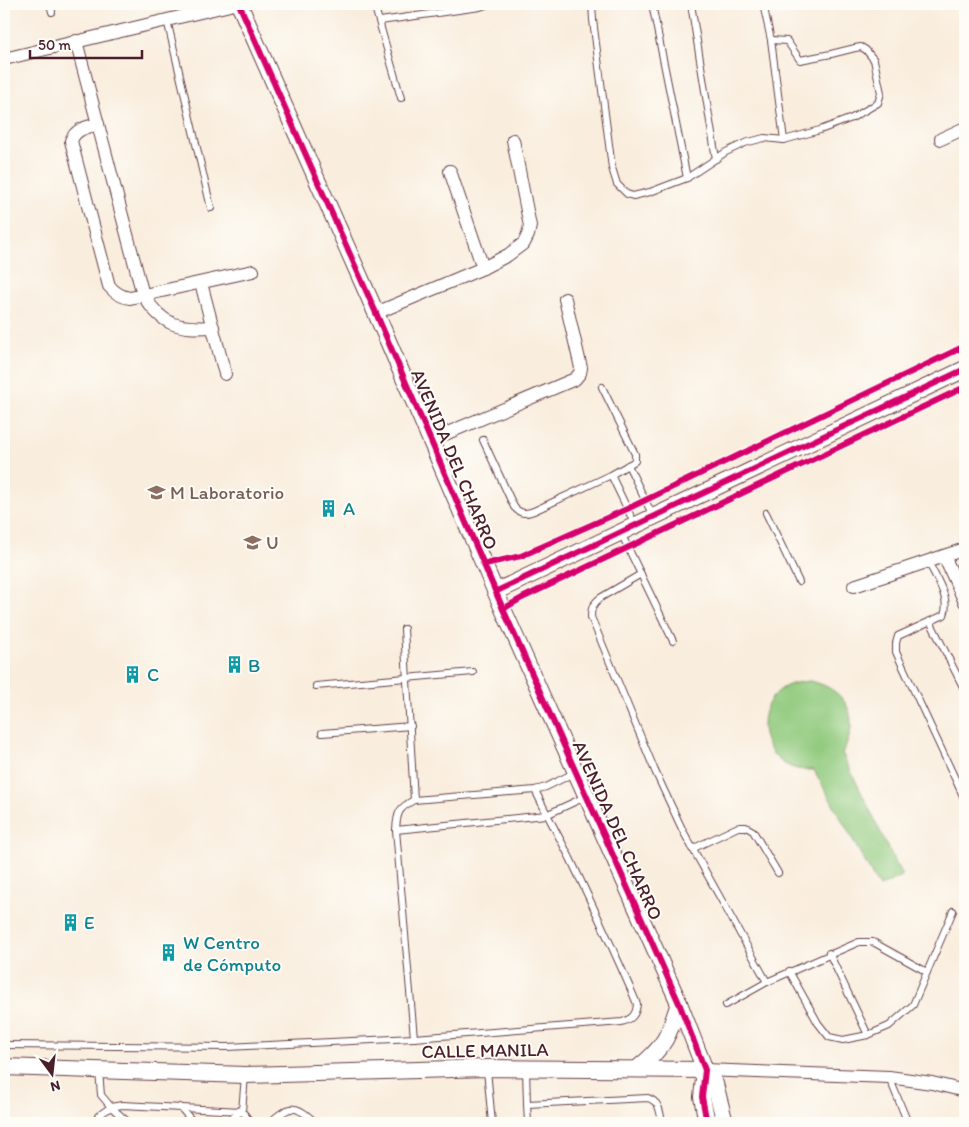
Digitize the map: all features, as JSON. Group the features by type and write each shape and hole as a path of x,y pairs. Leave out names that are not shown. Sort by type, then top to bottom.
{"street":[{"path":"4,59 234,4"},
{"name":"AVENIDA DEL CHARRO","path":"239,4 679,1003 705,1070 702,1097 707,1123"},
{"path":"76,41 143,295 157,314 174,326 212,327"},
{"path":"98,124 76,133 72,142 73,152 109,286 114,292 130,298 253,271"},
{"path":"942,139 965,128"},
{"path":"376,313 483,268 508,255 524,243 530,226 513,140"},
{"path":"450,171 483,268"},
{"path":"201,283 224,374"},
{"path":"431,440 575,379 580,373 581,368 565,299"},
{"path":"497,591 965,369"},
{"path":"854,586 965,549"},
{"path":"944,556 965,602"},
{"path":"638,1068 652,1057 669,1035 679,1003"},
{"name":"CALLE MANILA","path":"4,1067 245,1075 487,1068 638,1068 889,1077 932,1082 965,1091"},
{"path":"705,1070 715,1084 725,1123"}],"lane":[{"path":"50,4 52,12"},
{"path":"374,4 402,98"},
{"path":"380,22 489,4"},
{"path":"592,4 612,168 617,184 627,194 633,196 650,192 687,178 745,143 764,138 784,140 820,130 852,118 875,106 881,99 874,60 861,47 800,60 787,41 771,40"},
{"path":"652,4 687,178"},
{"path":"691,4 716,159"},
{"path":"763,4 771,40 784,140"},
{"path":"167,20 211,208"},
{"path":"483,440 509,499 518,511 528,514 628,466 635,460 635,454 602,387"},
{"path":"628,466 654,517"},
{"path":"610,474 636,526"},
{"path":"766,513 799,582"},
{"path":"621,533 673,641"},
{"path":"928,561 946,601 944,615 898,636 896,652 965,800"},
{"path":"640,574 594,603 591,609 591,617 655,771 692,849 767,982"},
{"path":"930,621 965,691"},
{"path":"404,629 414,800"},
{"path":"316,686 473,672"},
{"path":"322,733 410,726"},
{"path":"414,1038 396,830 396,817 402,806 414,800 535,790 546,787 576,772"},
{"path":"4,1045 228,1047 414,1038 630,1020 636,1013 637,1004 608,937 535,790"},
{"path":"396,830 546,815 587,796"},
{"path":"692,849 738,827 746,827 752,831 778,873"},
{"path":"790,971 818,1023 829,1037 843,1040 868,1035 889,1026 913,1005 953,911"},
{"path":"726,1005 790,971 859,942 873,942 927,972"},
{"path":"829,953 868,1035"},
{"path":"487,1068 492,1123"},
{"path":"526,1068 528,1123"},
{"path":"99,1071 101,1095 129,1123"},
{"path":"245,1075 242,1111 251,1123"},
{"path":"889,1077 908,1123"},
{"path":"527,1104 648,1098 658,1104 662,1123"},
{"path":"97,1123 98,1116 111,1107 133,1105 242,1111"},
{"path":"180,1107 194,1123"},
{"path":"269,1123 284,1111 293,1109 302,1110 316,1123"},
{"path":"225,1123 242,1111"}],"green space":[{"path":"810,681 834,691 848,708 851,718 851,729 842,753 902,876 879,887 814,770 798,769 785,764 775,756 768,745 763,721 766,708 773,697 786,686"}],"cycle path":[{"path":"239,4 376,313 503,609 679,1003 705,1070 702,1097 707,1123"},
{"path":"485,564 521,556 627,509 965,346"},
{"path":"497,591 965,369"},
{"path":"503,609 522,598 965,387"}],"place":[{"name":"M Laboratorio","path":"156,492"},
{"name":"A","path":"329,508"},
{"name":"U","path":"252,542"},
{"name":"B","path":"234,665"},
{"name":"C","path":"133,674"},
{"name":"E","path":"70,922"},
{"name":"W Centro de Cómputo","path":"169,953"}]}
